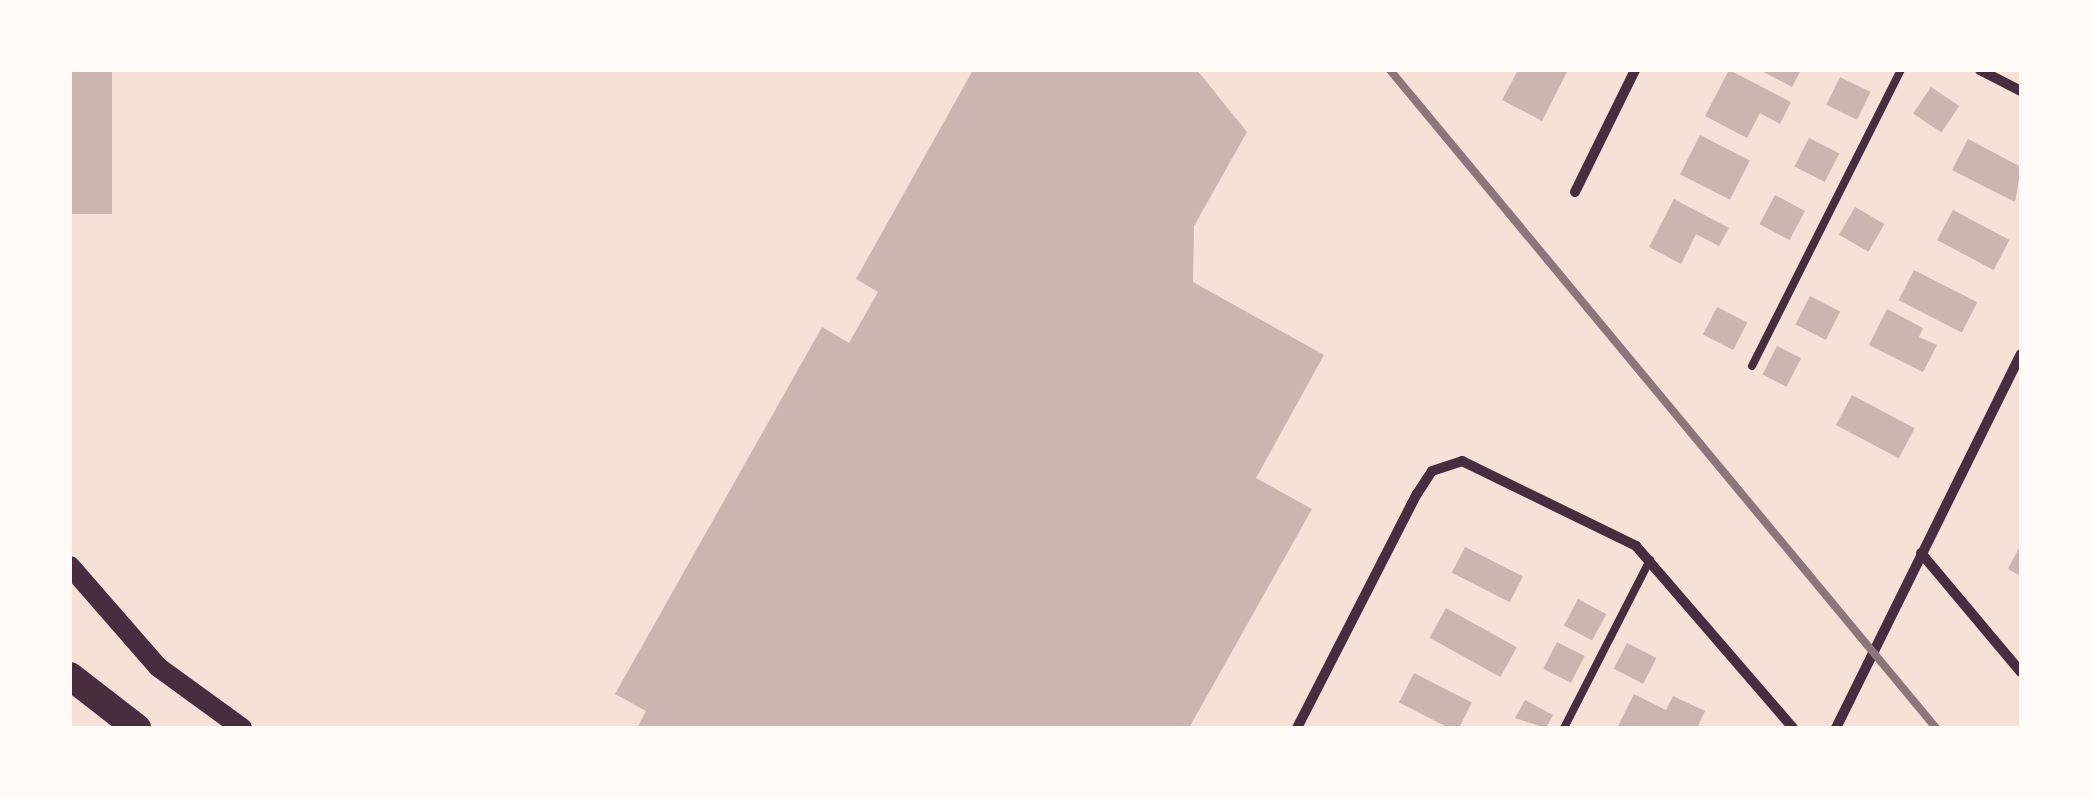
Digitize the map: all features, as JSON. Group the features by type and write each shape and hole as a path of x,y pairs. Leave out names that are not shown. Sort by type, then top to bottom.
{"highway":[{"path":"70,676 137,728"}],"main road":[{"path":"70,566 158,667 242,728"}],"street":[{"path":"1575,192 1634,70"},
{"path":"1980,70 2021,91"},
{"path":"1836,728 2021,354"},
{"path":"1298,728 1417,494 1445,462 1484,468 1619,534 1650,560 1793,728"},
{"path":"1921,553 2021,672"}],"lane":[{"path":"1752,366 1901,70"},
{"path":"1564,728 1650,560"}],"building":[{"path":"70,70 112,70 112,214 70,214"},
{"path":"973,70 1197,70 1247,132 1194,226 1193,282 1324,355 1256,478 1312,509 1189,728 637,728 646,711 615,694 822,327 849,343 878,292 856,279"},
{"path":"1518,70 1568,70 1542,121 1502,100"},
{"path":"1729,70 1791,102 1780,124 1760,113 1747,138 1705,116"},
{"path":"1760,70 1801,70 1792,87"},
{"path":"1840,77 1871,92 1857,120 1826,105"},
{"path":"1931,87 1959,106 1941,133 1913,114"},
{"path":"1700,135 1750,160 1730,200 1680,174"},
{"path":"1809,138 1839,153 1825,182 1794,167"},
{"path":"1968,139 2021,167 2015,202 1952,170"},
{"path":"1775,195 1805,211 1790,240 1760,224"},
{"path":"1674,199 1729,228 1719,246 1696,234 1681,264 1649,247"},
{"path":"1855,207 1884,224 1868,252 1839,235"},
{"path":"1953,210 2010,240 1994,270 1937,240"},
{"path":"1914,270 1977,302 1962,333 1899,300"},
{"path":"1810,296 1840,311 1826,340 1795,325"},
{"path":"1717,307 1747,322 1733,350 1703,335"},
{"path":"1887,309 1923,328 1919,337 1937,345 1923,372 1869,345"},
{"path":"1777,346 1801,358 1787,387 1762,375"},
{"path":"1852,395 1915,428 1899,458 1836,425"},
{"path":"2021,544 2021,576 2008,569"},
{"path":"1465,547 1523,577 1510,602 1452,573"},
{"path":"1578,599 1606,614 1592,641 1564,625"},
{"path":"1446,608 1517,647 1500,677 1430,638"},
{"path":"1557,642 1585,656 1571,683 1543,669"},
{"path":"1627,643 1656,658 1643,684 1614,669"},
{"path":"1414,673 1472,703 1459,728 1449,728 1399,702"},
{"path":"1634,694 1666,710 1673,696 1705,711 1697,728 1617,728"},
{"path":"1525,700 1553,715 1546,728 1515,718"}],"railway":[{"path":"1390,70 1936,728"}]}
